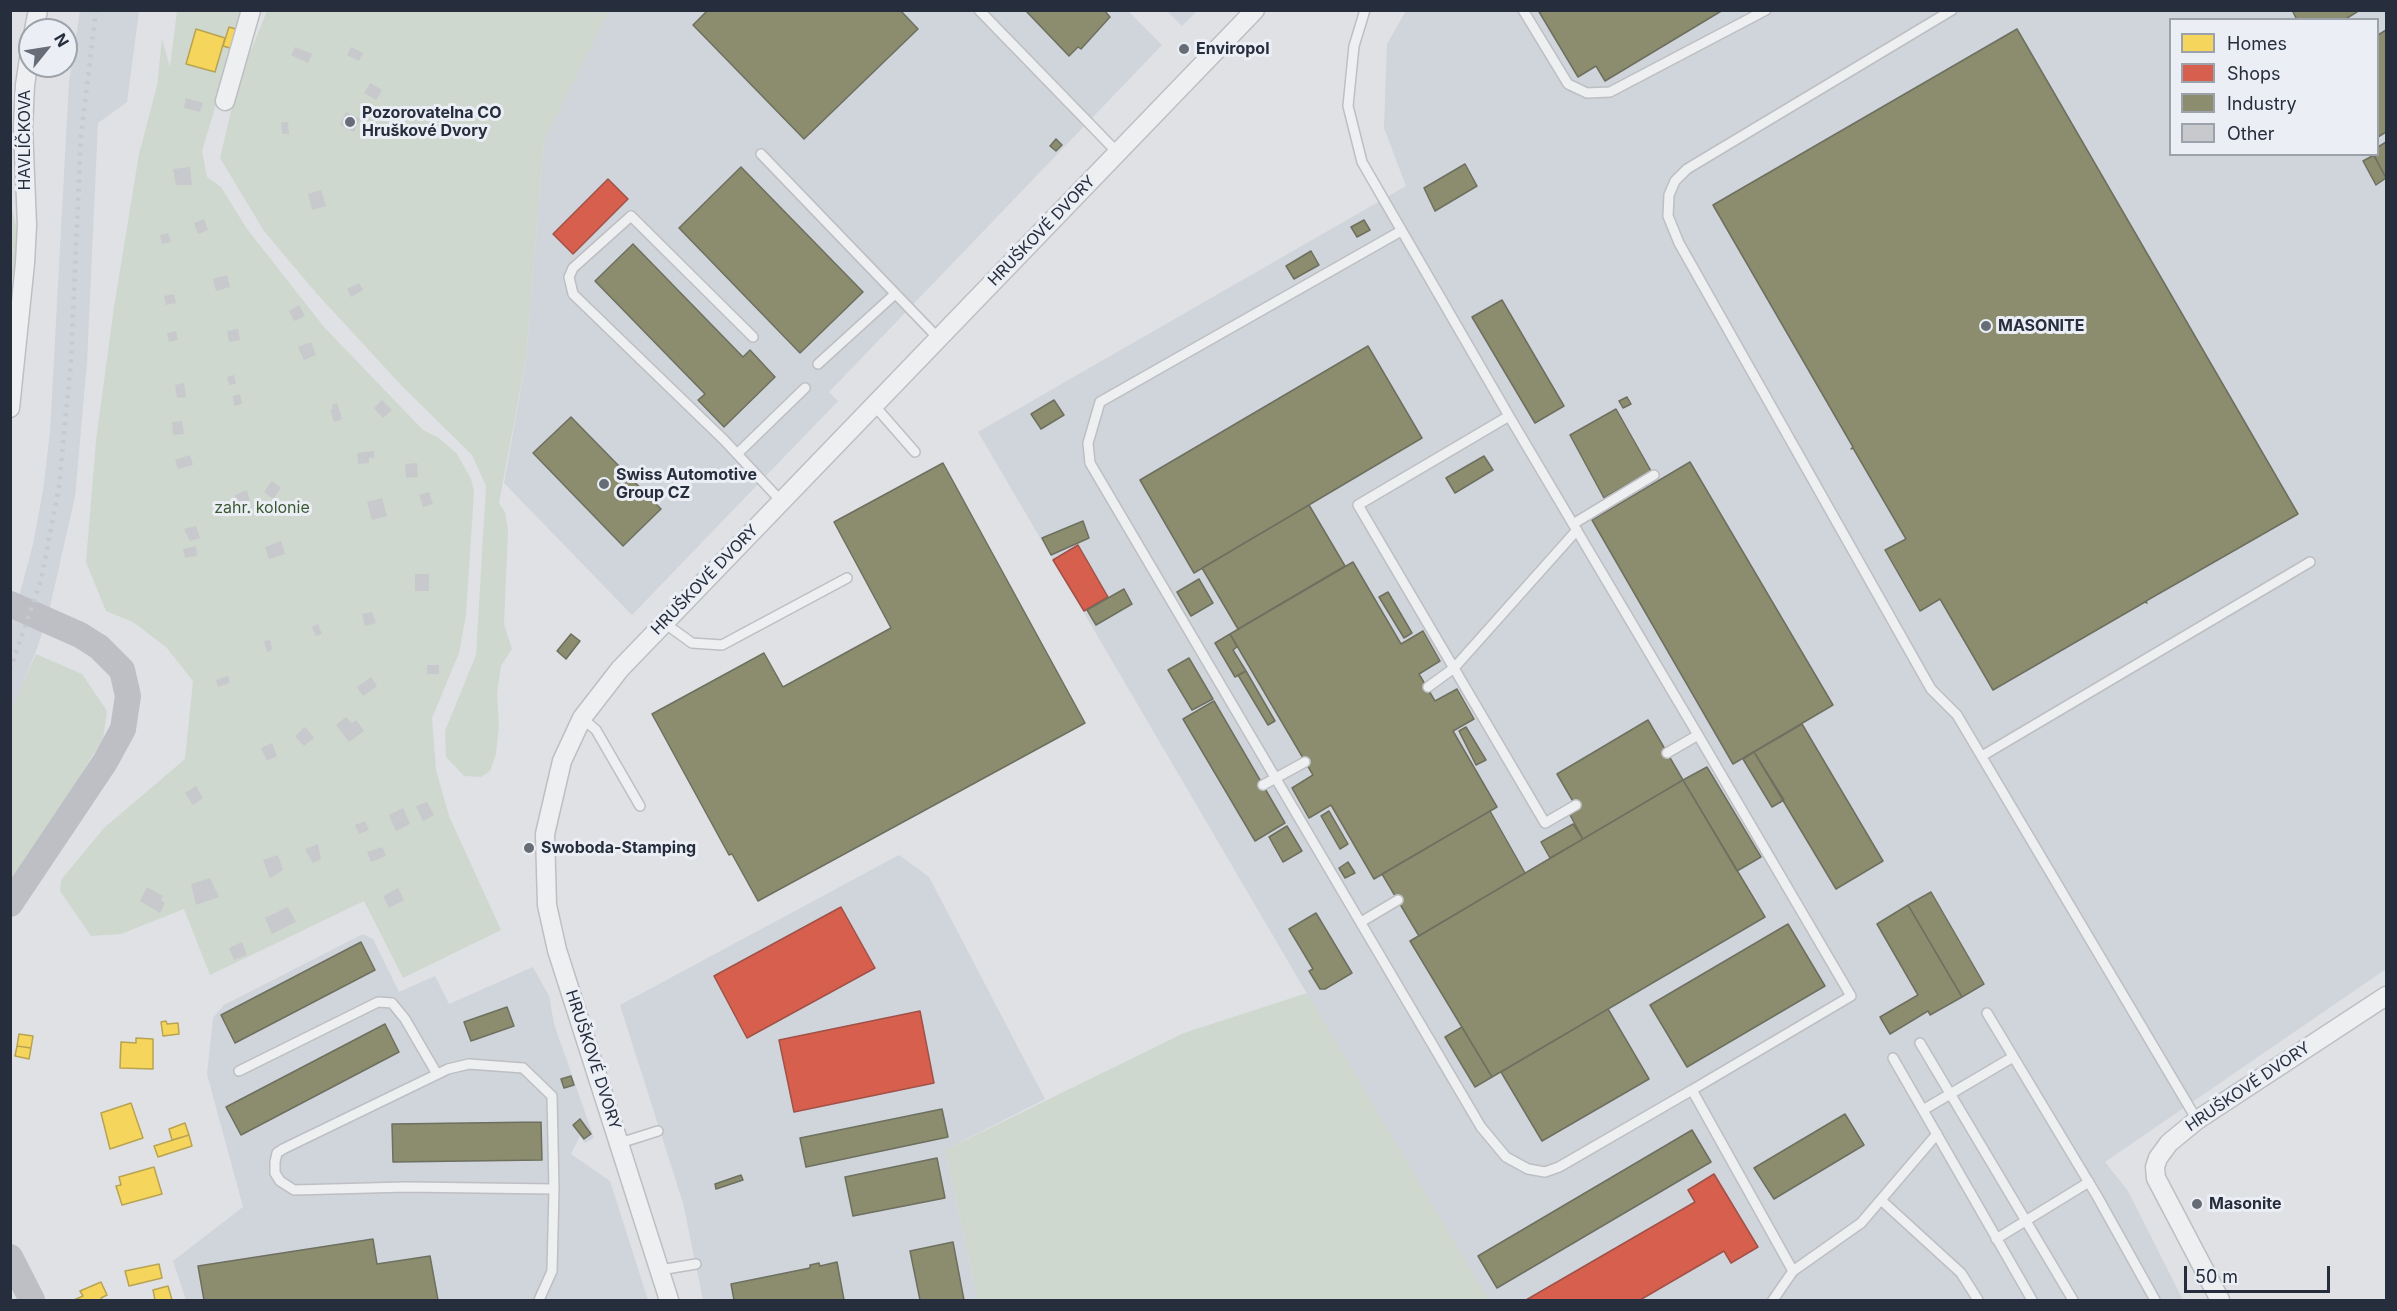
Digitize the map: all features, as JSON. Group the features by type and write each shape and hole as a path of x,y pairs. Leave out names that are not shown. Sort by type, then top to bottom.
{"street":[{"path":"225,101 251,10"},
{"name":"HRUŠKOVÉ DVORY","path":"669,1300 557,950 545,883 545,834 562,761 582,718 603,688 663,622 1255,10"},
{"name":"HAVLÍČKOVA","path":"10,408 27,225 23,127 26,78"},
{"path":"10,604 80,635 99,647 122,670 128,696 123,729 105,762 10,904"},
{"name":"HRUŠKOVÉ DVORY","path":"2220,1300 2156,1178 2155,1167 2158,1158 2169,1143 2197,1120 2386,996"},
{"path":"10,1257 32,1300"}],"lane":[{"path":"979,10 1117,152"},
{"path":"1365,10 1354,46 1348,106 1362,162 1851,996 1559,1167 1545,1172 1528,1169 1506,1157 1481,1127 1090,463 1088,443 1100,402 1401,231"},
{"path":"1523,10 1568,84 1587,93 1610,92 1766,10"},
{"path":"1952,10 1687,169 1676,181 1669,195 1668,216 1679,243 1931,689 1957,715 2197,1120"},
{"path":"761,154 939,339"},
{"path":"753,337 631,216 573,268 569,277 573,294 737,454 781,501"},
{"path":"818,364 895,294"},
{"path":"737,454 805,388"},
{"path":"873,404 915,452"},
{"path":"1509,416 1358,505 1545,823 1576,806"},
{"path":"1428,687 1454,668 1575,527 1654,475"},
{"path":"1982,756 2310,562"},
{"path":"663,622 692,643 722,645 847,578"},
{"path":"582,718 596,730 640,806"},
{"path":"1667,753 1698,735"},
{"path":"1263,785 1305,762"},
{"path":"1361,922 1398,900"},
{"path":"239,1071 378,1002 392,1003 405,1019 437,1074"},
{"path":"1987,1013 2089,1182 2156,1300"},
{"path":"1920,1043 2073,1300"},
{"path":"1923,1110 2013,1057"},
{"path":"1893,1058 2032,1300"},
{"path":"539,1300 552,1271 554,1189 552,1096 523,1068 469,1064 437,1074 283,1149 277,1153 275,1162 275,1173 280,1181 294,1190 406,1187 554,1189"},
{"path":"1692,1090 1793,1271"},
{"path":"620,1143 658,1131"},
{"path":"1773,1300 1793,1271 1861,1223 1937,1134"},
{"path":"1996,1239 2089,1182"},
{"path":"1881,1200 1961,1273 1978,1300"},
{"path":"660,1270 696,1264"}],"shaded area":[{"path":"80,11 139,11 127,102 98,123 87,362 75,497 48,615 11,712 11,627 33,544 43,491 50,432 69,82 70,78 78,78"},
{"path":"609,11 1128,11 1162,45 829,392 838,401 632,615 504,483 526,360 544,141"},
{"path":"1167,11 1197,11 1182,26"},
{"path":"1406,11 2386,11 2386,969 2105,1162 2128,1191 2183,1300 1489,1300 1453,1243 978,432 1406,186 1384,128 1387,44"},
{"path":"899,855 929,877 1045,1099 945,1150 978,1300 703,1300 683,1203 620,1005"},
{"path":"363,934 373,939 399,992 435,976 449,1004 533,967 549,996 554,1024 594,1138 585,1143 580,1136 571,1154 610,1181 648,1300 186,1300 173,1261 243,1207 207,1074 213,1018 224,1005"}],"green space":[{"name":"zahr. kolonie","path":"177,11 244,11 202,151 207,177 221,187 247,229 324,327 423,430 439,438 457,454 471,479 474,491 466,615 459,653 432,718 436,770 449,816 501,930 403,978 364,901 210,975 184,909 121,934 91,936 60,891 61,880 104,828 185,759 193,681 166,647 133,622 106,611 86,562 96,441 114,307 139,154 157,86 162,39 170,67"},
{"path":"267,11 609,11 544,141 526,359 499,503 505,512 508,531 504,624 512,649 501,666 497,693 499,726 496,754 490,771 481,777 464,776 446,757 445,731 476,655 486,486 472,455 402,386 317,294 264,231 220,158 238,82"},
{"path":"11,204 19,240 11,287"},
{"path":"36,654 82,674 107,711 103,739 11,886 10,712"},
{"path":"1307,993 1489,1300 978,1300 945,1150 1184,1033"}],"building: Homes":[{"path":"229,27 239,30 233,49 223,46"},
{"path":"196,29 225,38 215,72 186,64"},
{"path":"166,1021 167,1024 178,1023 179,1034 163,1036 161,1022"},
{"path":"19,1034 33,1036 31,1048 17,1046"},
{"path":"136,1038 153,1039 153,1069 120,1068 121,1042 136,1043"},
{"path":"17,1046 31,1048 29,1059 15,1056"},
{"path":"131,1103 143,1138 110,1149 101,1113"},
{"path":"185,1123 189,1135 172,1140 169,1129"},
{"path":"189,1135 192,1146 158,1157 154,1146"},
{"path":"154,1167 162,1194 122,1205 116,1186 121,1185 119,1177"},
{"path":"159,1264 162,1278 129,1286 125,1271"},
{"path":"101,1282 107,1295 101,1298 102,1300 74,1300 83,1296 80,1291"},
{"path":"168,1286 172,1300 155,1300 153,1290"}],"building: Shops":[{"path":"608,179 628,199 573,254 553,234"},
{"path":"1078,545 1108,597 1084,611 1053,560"},
{"path":"841,907 875,968 747,1038 714,976"},
{"path":"920,1011 934,1083 794,1112 779,1040"},
{"path":"1714,1174 1758,1247 1731,1263 1724,1251 1640,1300 1526,1300 1695,1202 1688,1190"}],"building: Industry":[{"path":"708,10 900,10 918,29 804,139 693,25"},
{"path":"1025,10 1104,10 1110,17 1081,49 1078,47 1069,56"},
{"path":"1538,10 1723,10 1605,81 1596,66 1578,77"},
{"path":"2292,10 2360,10 2347,18 2296,18"},
{"name":"MASONITE","path":"2017,29 2298,514 1993,690 1940,599 1920,611 1885,550 1906,539 1853,448 1851,449 1853,447 1713,205"},
{"path":"2386,30 2386,132 2379,136 2379,34"},
{"path":"1056,139 1062,145 1056,151 1050,146"},
{"path":"2386,142 2386,178 2374,156 2379,156 2379,146"},
{"path":"2375,156 2386,178 2376,185 2363,161"},
{"path":"1465,164 1477,186 1435,211 1424,188"},
{"path":"741,167 863,292 800,353 679,228"},
{"path":"1364,220 1370,230 1357,237 1351,227"},
{"path":"633,244 743,357 750,350 775,377 724,427 698,400 705,394 595,281"},
{"path":"1311,251 1319,265 1294,279 1286,266"},
{"path":"1502,300 1564,406 1535,423 1472,317"},
{"path":"1368,346 1422,438 1194,573 1140,480"},
{"path":"1627,397 1631,404 1623,408 1619,401"},
{"path":"1054,400 1064,415 1041,429 1031,414"},
{"path":"1616,409 1651,471 1604,498 1570,435"},
{"path":"571,417 661,509 623,546 533,453"},
{"path":"1484,456 1493,470 1455,493 1446,478"},
{"path":"1690,462 1833,705 1733,764 1592,520"},
{"path":"943,463 1085,723 758,901 732,854 729,855 652,714 764,653 783,687 891,628 834,522"},
{"path":"1309,505 1345,566 1238,629 1202,568"},
{"path":"1083,521 1089,538 1051,555 1042,538"},
{"path":"1353,562 1401,644 1423,631 1440,661 1419,674 1435,701 1457,689 1474,719 1453,731 1497,807 1374,879 1331,805 1309,818 1292,788 1313,775 1230,634"},
{"path":"1199,579 1213,603 1191,616 1177,592"},
{"path":"1124,589 1132,604 1096,625 1087,610"},
{"path":"1388,592 1412,633 1404,638 1379,597"},
{"path":"571,634 580,641 566,659 557,651"},
{"path":"1230,634 1237,647 1233,650 1246,671 1235,677 1215,643"},
{"path":"1189,658 1213,699 1192,710 1168,670"},
{"path":"1246,671 1275,721 1268,725 1238,675"},
{"path":"1214,701 1285,823 1255,841 1183,719"},
{"path":"1648,720 1683,780 1583,839 1570,815 1578,810 1557,774"},
{"path":"1802,724 1883,861 1836,889 1754,752"},
{"path":"1466,727 1486,760 1476,765 1459,731"},
{"path":"1754,752 1784,800 1772,807 1743,759"},
{"path":"1707,767 1761,857 1737,871 1683,780"},
{"path":"1683,780 1765,917 1492,1077 1410,941"},
{"path":"1329,811 1348,844 1340,849 1321,816"},
{"path":"1490,811 1525,873 1419,936 1382,874"},
{"path":"1573,824 1583,839 1550,858 1541,842"},
{"path":"1287,826 1302,851 1283,862 1269,837"},
{"path":"1348,862 1355,873 1345,878 1339,868"},
{"path":"1931,892 1984,984 1962,997 1908,905"},
{"path":"1908,905 1962,997 1930,1015 1928,1011 1890,1034 1880,1017 1918,995 1877,924"},
{"path":"1316,913 1352,973 1325,989 1320,989 1309,971 1313,969 1289,929"},
{"path":"1788,924 1825,986 1687,1067 1650,1005"},
{"path":"361,942 375,970 235,1043 221,1015"},
{"path":"507,1007 514,1026 471,1041 464,1022"},
{"path":"1608,1009 1649,1079 1542,1141 1501,1072"},
{"path":"385,1024 399,1052 241,1135 226,1107"},
{"path":"1462,1027 1492,1077 1475,1087 1445,1037"},
{"path":"571,1076 574,1085 564,1088 561,1079"},
{"path":"942,1109 948,1137 806,1167 800,1138"},
{"path":"1845,1114 1864,1145 1774,1199 1754,1168"},
{"path":"580,1119 591,1134 584,1139 573,1125"},
{"path":"541,1122 542,1160 393,1162 392,1124"},
{"path":"1692,1130 1711,1162 1497,1288 1478,1256"},
{"path":"937,1158 945,1198 853,1216 845,1177"},
{"path":"741,1175 743,1180 716,1189 715,1184"},
{"path":"373,1239 377,1264 430,1256 438,1300 204,1300 198,1266"},
{"path":"953,1242 964,1300 920,1300 910,1251"},
{"path":"837,1262 844,1300 734,1300 731,1284 810,1268 810,1265 819,1263 820,1266"}],"building: Other":[{"path":"295,47 312,54 308,63 291,55"},
{"path":"351,47 363,53 359,61 347,55"},
{"path":"370,83 382,90 376,100 364,93"},
{"path":"186,98 203,103 200,112 184,108"},
{"name":"Pozorovatelna CO Hruškové Dvory","path":"346,112 360,119 354,132 340,125"},
{"path":"281,122 288,122 289,134 282,134"},
{"path":"190,167 192,185 176,185 173,169"},
{"path":"321,190 326,206 312,210 308,194"},
{"path":"204,219 208,230 198,234 194,223"},
{"path":"168,233 171,242 162,244 160,235"},
{"path":"227,275 230,287 216,291 213,279"},
{"path":"359,283 363,290 351,297 347,289"},
{"path":"174,294 176,303 166,305 164,296"},
{"path":"299,305 305,316 294,321 289,311"},
{"path":"238,329 240,340 229,342 227,331"},
{"path":"176,331 178,340 169,342 167,333"},
{"path":"311,342 316,355 304,360 298,347"},
{"path":"234,375 236,384 229,385 227,377"},
{"path":"184,383 186,397 177,398 175,385"},
{"path":"240,394 242,404 234,406 233,396"},
{"path":"382,400 392,410 383,418 374,408"},
{"path":"337,403 342,419 334,422 330,410 333,409 332,405"},
{"path":"182,421 184,434 173,435 172,422"},
{"path":"374,451 374,458 369,458 369,463 358,464 357,453"},
{"path":"190,455 193,465 178,469 175,460"},
{"path":"417,463 418,477 406,478 405,464"},
{"path":"272,481 281,488 273,499 264,492"},
{"path":"247,490 250,502 237,505 235,495"},
{"path":"429,492 433,504 423,507 419,495"},
{"path":"382,498 387,516 372,520 367,502"},
{"path":"196,526 200,538 190,541 184,529"},
{"path":"281,541 285,554 269,559 265,547"},
{"path":"196,546 197,556 185,558 183,549"},
{"path":"415,574 429,574 429,591 415,591"},
{"path":"372,612 376,623 365,626 362,614"},
{"path":"318,624 322,634 316,636 312,627"},
{"path":"270,640 272,650 267,652 264,641"},
{"path":"427,665 439,665 439,674 427,674"},
{"path":"228,676 230,683 218,687 216,680"},
{"path":"371,677 377,686 363,696 357,687"},
{"path":"346,717 352,723 356,720 364,731 349,742 336,725"},
{"path":"305,727 314,738 304,746 295,736"},
{"path":"272,743 277,756 267,761 261,748"},
{"path":"196,786 203,798 193,805 185,793"},
{"path":"427,802 434,815 423,821 416,806"},
{"path":"403,808 410,824 396,831 389,815"},
{"path":"365,821 369,830 359,834 355,825"},
{"path":"318,844 321,859 313,863 305,849"},
{"path":"382,847 386,856 371,862 367,852"},
{"path":"278,855 283,870 270,878 263,860"},
{"path":"210,878 219,897 196,905 191,884"},
{"path":"147,887 163,896 161,900 165,903 160,913 140,901"},
{"path":"398,888 404,900 389,908 383,896"},
{"path":"288,907 296,922 272,934 265,918"},
{"path":"242,942 247,955 234,960 229,948"}],"railway":[{"path":"10,670 41,580 59,487 71,361 81,135 96,10"}],"place":[{"name":"Enviropol","path":"1184,49"},
{"name":"Pozorovatelna CO Hruškové Dvory","path":"350,122"},
{"name":"MASONITE","path":"1986,326"},
{"name":"Swiss Automotive Group CZ","path":"604,484"},
{"name":"Swoboda-Stamping","path":"529,848"},
{"name":"Masonite","path":"2197,1204"}]}
